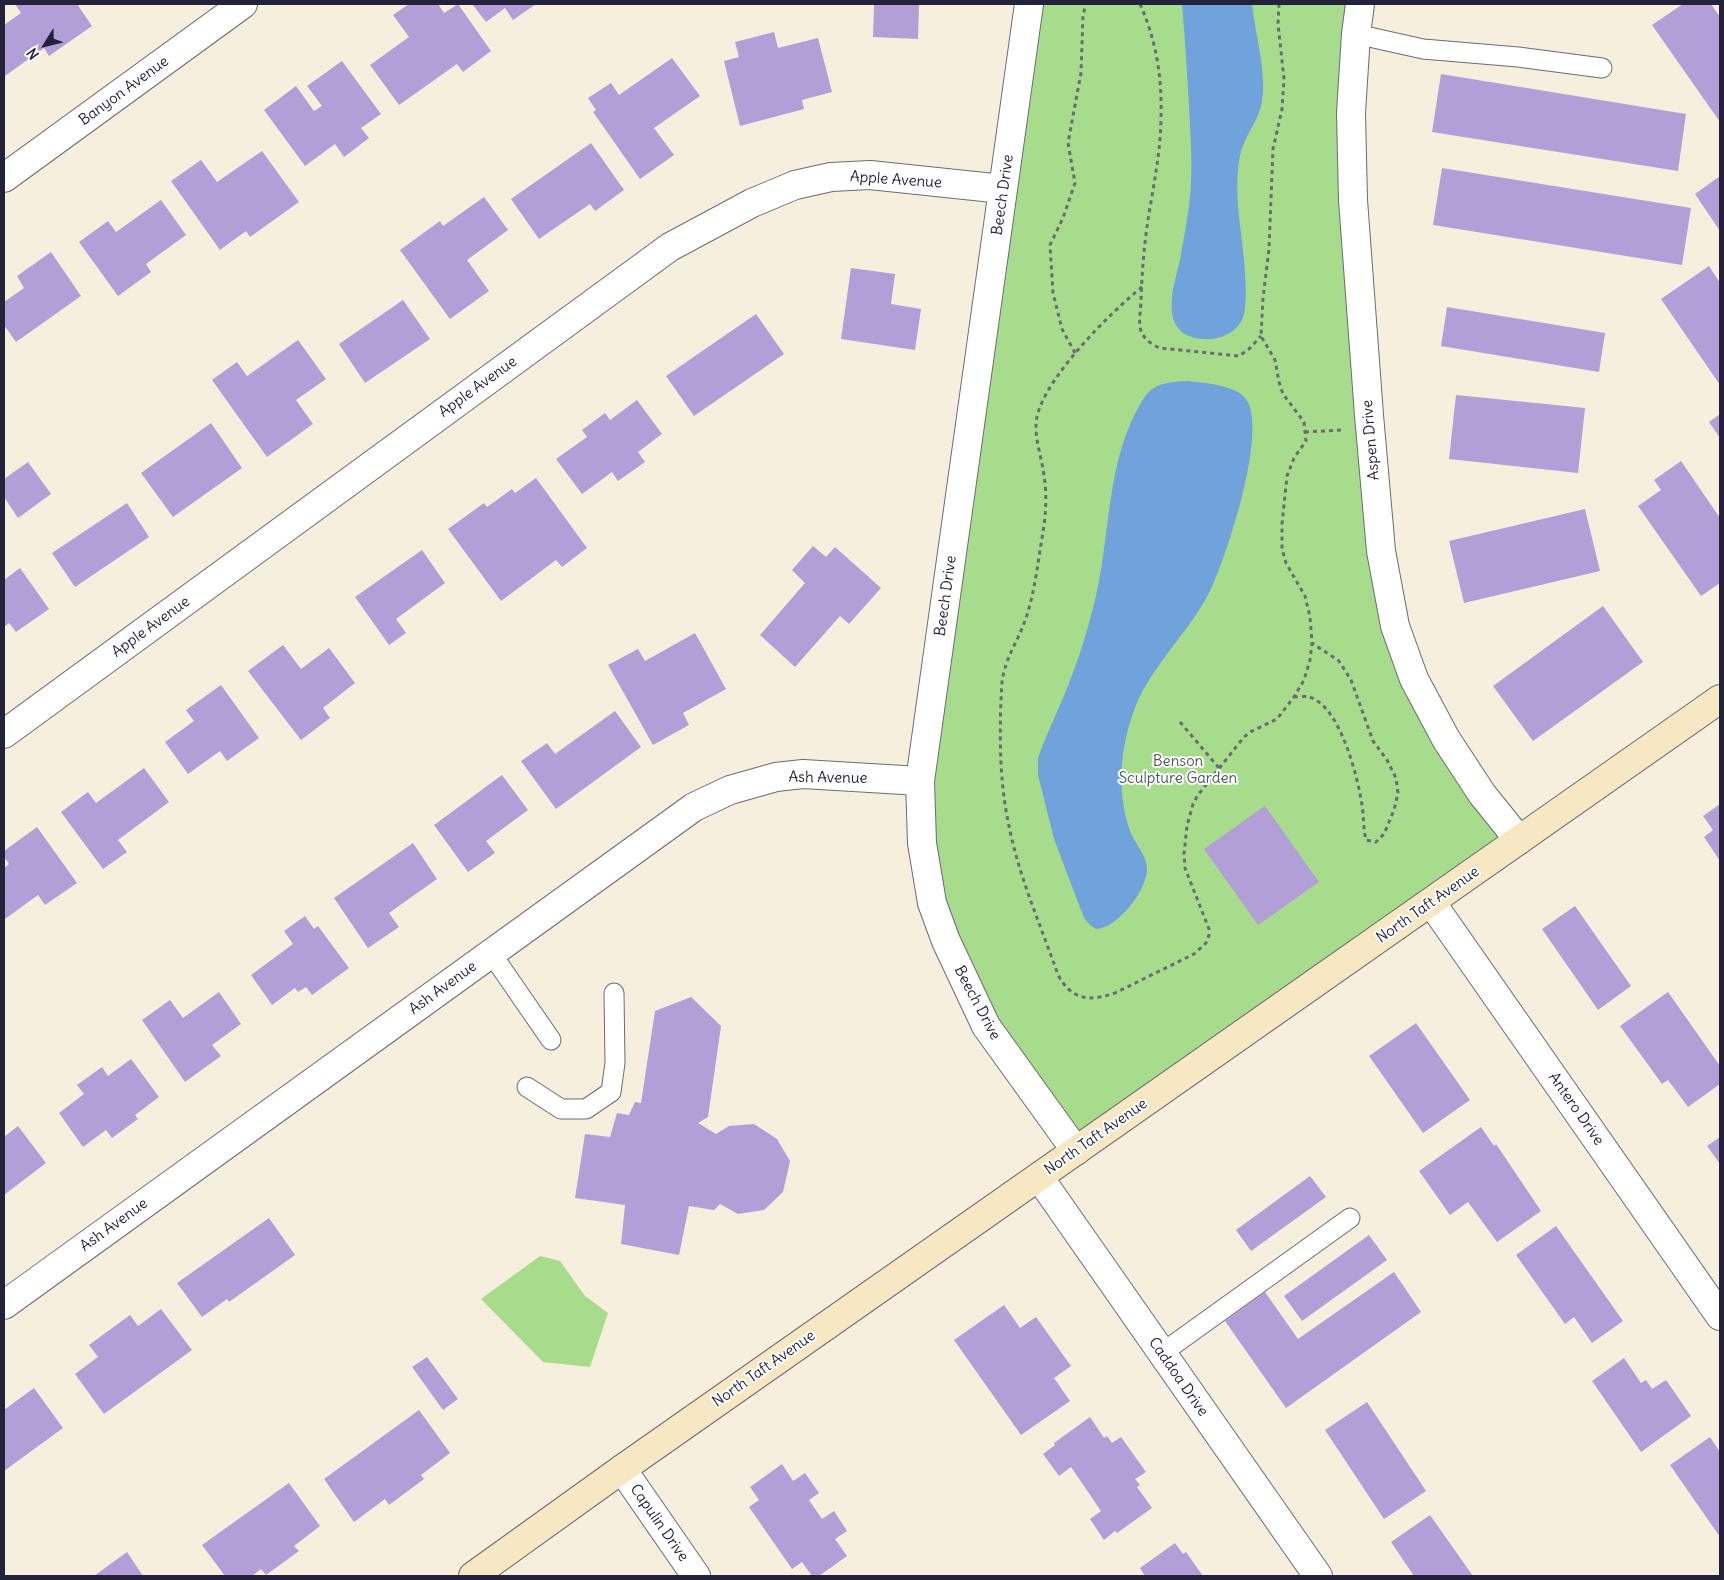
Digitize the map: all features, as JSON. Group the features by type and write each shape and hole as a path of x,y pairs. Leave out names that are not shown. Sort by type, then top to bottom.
{"main road":[{"name":"North Taft Avenue","path":"473,1576 1720,700"}],"street":[{"name":"Banyon Avenue","path":"4,178 243,4"},
{"name":"Beech Drive","path":"1029,4 920,781 924,852 932,903 946,941 986,1026 1076,1151"},
{"name":"Aspen Drive","path":"1360,4 1356,34 1351,113 1353,200 1381,552 1394,626 1414,679 1446,739 1482,794 1519,840"},
{"name":"Apple Avenue","path":"4,734 670,247 752,203 795,185 831,177 870,175 1004,189"},
{"name":"Ash Avenue","path":"4,1305 694,807 730,790 776,777 803,774 920,781"},
{"name":"Antero Drive","path":"1431,902 1720,1316"},
{"name":"Caddoa Drive","path":"1039,1177 1318,1576"},
{"name":"Capulin Drive","path":"622,1470 696,1576"}],"lane":[{"path":"1356,34 1423,49 1518,56 1602,68"},
{"path":"491,953 551,1040"},
{"path":"527,1087 561,1109 586,1109 611,1092 615,1063 614,993"},
{"path":"1162,1353 1350,1218"}],"path":[{"path":"1076,353 1062,329 1053,293 1050,245 1063,218 1075,183 1068,143 1081,73 1083,15 1086,4"},
{"path":"1140,4 1148,22 1158,59 1162,115 1159,161 1151,202 1142,287 1141,332 1157,347 1240,355 1249,349 1261,336"},
{"path":"1142,287 1120,305 1076,353 1051,386 1040,408 1035,424 1046,486 1045,521 1030,605 1026,620 1005,666 1001,701 1003,784 1013,844 1058,975 1071,992 1083,998 1107,996 1194,954 1206,943 1209,929 1186,868 1184,846 1193,804 1244,737 1252,730 1277,719 1294,698 1304,680 1310,660 1312,643 1310,617 1305,596 1286,563 1282,549 1282,524 1288,476 1294,458 1306,441 1304,422 1283,394 1275,360 1261,336 1269,249 1273,149 1282,101 1284,78 1278,24 1279,4"},
{"path":"1294,698 1309,697 1321,704 1344,737 1355,770 1363,807 1363,829 1366,840 1376,842 1384,834 1394,810 1398,793 1396,778 1387,760 1373,741 1351,680 1339,661 1312,643"},
{"path":"1180,722 1219,768"}],"green space":[{"name":"Benson Sculpture Garden","path":"1029,4 1360,4 1356,34 1395,626 1519,840 1076,1151 986,1026 922,843"},
{"path":"540,1256 560,1261 585,1296 608,1313 590,1367 543,1362 481,1299"}],"water":[{"path":"1182,4 1252,4 1263,79 1261,107 1241,150 1238,174 1238,207 1246,282 1245,310 1242,320 1232,332 1211,339 1189,336 1180,330 1172,312 1173,291 1189,205 1191,177 1190,120"},
{"path":"1188,381 1227,387 1245,398 1251,413 1252,435 1249,463 1235,523 1210,591 1202,606 1152,676 1136,705 1123,752 1122,784 1123,800 1130,831 1143,855 1147,869 1146,878 1137,897 1122,915 1105,927 1096,929 1084,918 1054,839 1038,775 1038,758 1074,671 1090,618 1099,581 1115,473 1131,422 1144,398 1153,389 1164,384"}],"building":[{"path":"15,4 77,4 92,26 49,56 44,48 5,76 4,25 21,13"},
{"path":"409,4 438,4 444,13 458,4 491,51 463,72 457,64 399,105 370,65 409,37 393,15"},
{"path":"472,4 536,4 513,20 505,8 486,22"},
{"path":"874,4 919,4 918,39 873,37"},
{"path":"1683,4 1711,4 1720,17 1720,122 1652,25"},
{"path":"774,32 778,48 818,38 832,92 802,100 804,109 740,126 724,61 739,57 735,42"},
{"path":"672,58 700,96 654,128 674,155 640,179 593,112 596,110 588,98 611,83 619,95"},
{"path":"342,61 381,114 361,128 369,138 344,157 335,144 305,166 264,110 296,86 314,111 322,106 307,86"},
{"path":"1441,74 1686,114 1678,171 1432,132"},
{"path":"591,143 624,190 595,211 590,204 539,239 511,199"},
{"path":"262,151 299,202 250,237 246,231 220,250 171,181 201,160 217,182"},
{"path":"1442,168 1691,208 1682,265 1433,225"},
{"path":"1720,176 1720,231 1695,194"},
{"path":"484,197 508,230 467,260 489,291 450,319 400,250 440,221 443,226"},
{"path":"161,200 186,235 146,264 151,272 118,296 79,242 108,221 116,232"},
{"path":"51,252 81,296 16,342 4,325 4,302 24,288 17,276"},
{"path":"1709,266 1720,283 1720,385 1661,299"},
{"path":"851,268 895,274 891,304 921,309 915,350 841,339"},
{"path":"403,300 430,339 365,383 339,344"},
{"path":"1447,307 1605,333 1599,372 1441,346"},
{"path":"756,314 784,354 694,416 666,376"},
{"path":"298,340 326,379 296,400 313,424 267,457 212,380 237,362 247,376"},
{"path":"1456,395 1585,408 1578,473 1449,459"},
{"path":"637,400 662,434 638,452 645,462 618,481 612,472 582,494 556,459 587,437 582,430 605,413 610,420"},
{"path":"1720,414 1720,438 1709,422"},
{"path":"211,423 242,468 173,517 141,473"},
{"path":"1681,461 1720,518 1720,583 1701,596 1638,506 1661,490 1654,480"},
{"path":"28,462 51,494 18,518 4,497 4,479"},
{"path":"536,478 587,548 562,567 556,560 501,601 448,529 484,503 487,507 512,489 515,493"},
{"path":"127,503 149,537 75,587 52,553"},
{"path":"1585,509 1600,571 1464,603 1449,541"},
{"path":"813,546 826,557 835,547 881,588 849,624 840,616 795,667 760,635 805,583 792,570"},
{"path":"422,550 445,583 396,619 406,633 389,645 355,597"},
{"path":"20,568 49,609 16,632 9,623 4,627 4,580"},
{"path":"1603,606 1643,662 1533,741 1493,686"},
{"path":"695,633 726,689 683,713 689,725 653,745 608,665 638,649 645,661"},
{"path":"283,645 301,669 329,648 355,683 323,708 330,718 301,740 248,671"},
{"path":"221,685 259,738 227,761 220,751 188,774 165,742 194,721 186,710"},
{"path":"615,711 641,747 556,809 521,761 547,743 555,754"},
{"path":"144,768 169,802 118,840 127,852 103,869 61,812 88,792 96,803"},
{"path":"502,775 528,810 486,841 495,853 468,872 434,825"},
{"path":"1720,804 1720,861 1704,837 1713,830 1703,816"},
{"path":"1265,806 1319,882 1258,925 1204,849"},
{"path":"37,827 77,883 45,905 38,895 5,919 4,868 9,864 4,857 4,851"},
{"path":"413,843 437,879 389,913 399,927 368,948 334,898"},
{"path":"1575,906 1631,986 1598,1010 1542,929"},
{"path":"305,916 314,929 318,926 349,968 312,995 306,987 298,992 295,988 272,1005 251,975 293,944 284,931"},
{"path":"219,992 241,1024 212,1045 221,1056 185,1082 142,1020 170,1000 183,1018"},
{"path":"1668,992 1720,1066 1720,1084 1688,1107 1668,1080 1662,1084 1620,1026"},
{"path":"691,997 721,1026 708,1117 698,1123 716,1134 729,1126 754,1124 777,1139 790,1161 783,1192 764,1210 738,1214 720,1204 714,1210 689,1206 679,1255 621,1244 625,1205 575,1198 585,1134 610,1137 617,1113 629,1115 635,1102 641,1103 655,1011"},
{"path":"1416,1023 1470,1100 1423,1133 1369,1056"},
{"path":"131,1059 159,1097 135,1115 138,1119 112,1138 106,1130 83,1147 59,1113 84,1094 77,1085 102,1067 108,1076"},
{"path":"18,1126 46,1163 4,1195 4,1137"},
{"path":"1481,1127 1494,1146 1496,1144 1541,1211 1497,1242 1468,1202 1450,1215 1419,1171"},
{"path":"1720,1137 1720,1164 1707,1146"},
{"path":"1310,1176 1326,1197 1251,1251 1236,1230"},
{"path":"269,1218 295,1255 229,1302 227,1299 202,1317 177,1283"},
{"path":"1556,1226 1623,1321 1592,1343 1574,1317 1565,1324 1516,1255"},
{"path":"1369,1235 1387,1260 1302,1321 1284,1296"},
{"path":"1394,1272 1421,1312 1286,1408 1225,1321 1265,1292 1298,1339"},
{"path":"1004,1305 1020,1328 1036,1317 1071,1366 1054,1378 1070,1401 1021,1435 954,1340"},
{"path":"161,1309 192,1350 104,1414 75,1374 98,1357 89,1345 130,1315 138,1326"},
{"path":"427,1357 458,1399 443,1410 412,1367"},
{"path":"1624,1358 1641,1383 1646,1380 1652,1389 1666,1380 1691,1416 1641,1452 1592,1381"},
{"path":"34,1388 63,1428 4,1471 4,1410"},
{"path":"1367,1402 1426,1491 1384,1519 1325,1430"},
{"path":"419,1410 450,1453 421,1475 424,1479 389,1505 385,1499 354,1522 324,1479"},
{"path":"1090,1417 1104,1438 1107,1436 1112,1443 1121,1437 1146,1472 1135,1479 1140,1485 1137,1487 1152,1508 1104,1540 1090,1519 1101,1511 1071,1467 1059,1476 1043,1454 1055,1445 1054,1443"},
{"path":"1710,1437 1720,1452 1720,1537 1670,1465"},
{"path":"782,1464 793,1481 805,1473 819,1493 809,1500 822,1519 834,1511 847,1531 835,1539 847,1556 819,1576 812,1576 802,1562 792,1569 749,1507 759,1500 750,1487"},
{"path":"289,1483 320,1526 294,1546 299,1551 266,1575 261,1569 252,1576 225,1576 202,1545"},
{"path":"1430,1515 1473,1576 1414,1576 1391,1542"},
{"path":"1175,1543 1183,1554 1186,1552 1203,1576 1145,1576 1140,1568"},
{"path":"127,1552 143,1576 94,1576"}]}
